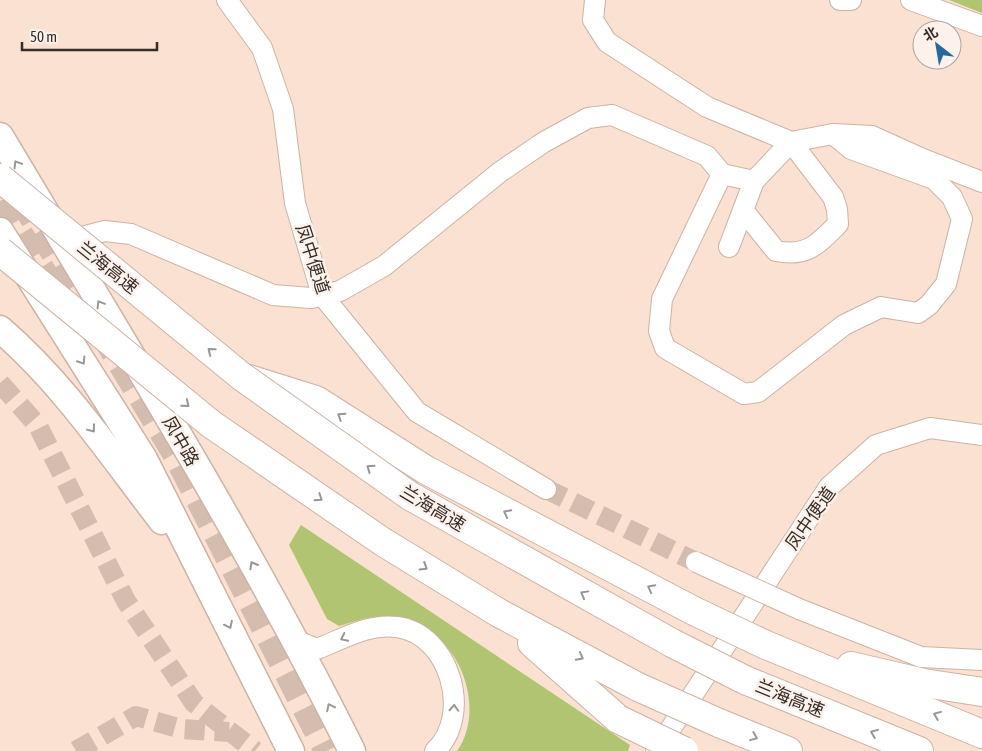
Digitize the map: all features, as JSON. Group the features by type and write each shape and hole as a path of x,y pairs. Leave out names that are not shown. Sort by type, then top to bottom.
{"highway":[{"name":"兰海高速","path":"0,178 241,376 410,496 672,643 745,680 919,751"},
{"path":"0,251 211,424 383,542 499,613 638,687 788,751"},
{"path":"241,376 316,400 426,470 694,611 766,645 982,734"},
{"path":"499,613 618,720 684,751"},
{"path":"766,645 924,683 982,692"}],"main road":[{"name":"凤中路","path":"0,136 188,452 297,641 352,751"},
{"path":"0,231 144,459 291,751"},
{"path":"0,329 26,352 73,404 206,580"}],"street":[{"name":"凤中便道","path":"227,0 262,48 283,109 295,203 322,295 417,412 546,489"},
{"path":"595,0 593,20 607,42 707,107 791,142 833,197 837,209 838,224 818,243 794,254 776,251 743,210"},
{"path":"840,0 851,0"},
{"path":"911,0 982,26"},
{"path":"63,242 106,231 131,234 273,295 311,298 340,291 384,266 500,172 544,142 588,118 612,115 707,156 722,174 754,181"},
{"path":"722,174 662,299 659,331 665,348 744,394 758,392 844,325 881,307 918,313 929,305 946,284 962,219 952,197 934,179 851,149 833,134"},
{"path":"729,247 754,181 791,142 833,134 872,136 922,159 982,182"},
{"name":"凤中便道","path":"656,751 829,487 876,445 930,428 982,435"},
{"path":"696,562 799,609 921,657 982,660"},
{"path":"297,641 317,649 354,633 378,626 399,627 415,633 433,647 444,664 452,682 455,703 453,721 447,735 434,751"}],"green space":[{"path":"949,0 982,0 982,13"},
{"path":"301,525 630,745 628,751 457,751 465,737 469,721 469,705 467,689 455,658 445,645 420,626 398,620 372,617 339,626 327,619 289,545"}],"tunnel":[{"path":"0,164 176,455 327,751"},
{"path":"0,201 49,281"},
{"path":"0,383 38,426 126,601 194,703 255,751"},
{"path":"546,489 696,562"},
{"path":"76,751 136,716 182,729 229,732"}]}
